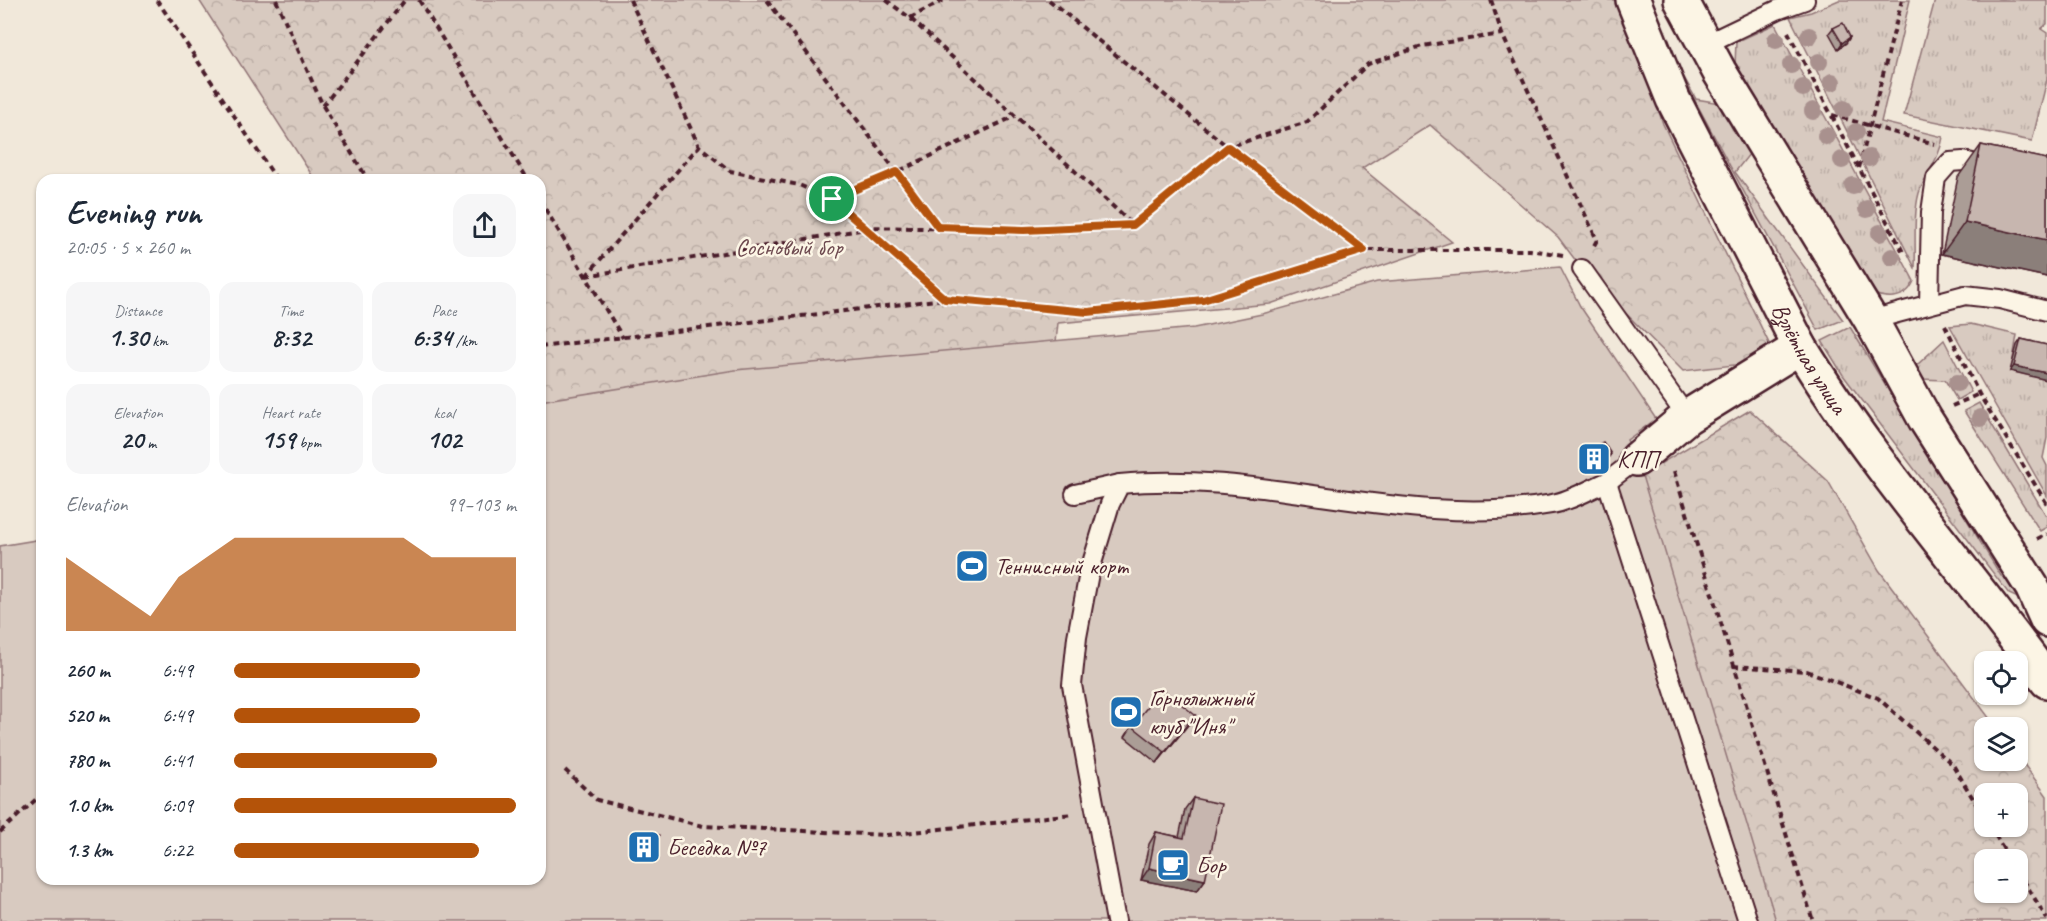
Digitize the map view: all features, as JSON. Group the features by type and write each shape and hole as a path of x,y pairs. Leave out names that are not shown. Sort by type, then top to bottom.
{"street":[{"name":"Взлётная улица","path":"1633,0 1673,99 1800,347 1824,387 1906,497 1989,600 2047,681"},
{"path":"1681,0 1725,81 1870,320 1925,419 2032,587 2047,620"},
{"path":"1637,459 1677,426 1800,347"}],"lane":[{"path":"1706,44 1777,10 1805,0"},
{"path":"1929,304 1931,212 1935,185 1941,169 1950,162 1956,161 2005,170"},
{"path":"1582,269 1677,426"},
{"path":"1870,320 1965,296 2000,299 2047,311"},
{"path":"1075,494 1120,484 1156,480 1193,481 1388,505 1476,511 1555,504 1607,482 1637,459"},
{"path":"1607,482 1748,921"},
{"path":"1116,921 1072,685 1077,637 1089,573 1110,504 1120,484"}],"path":[{"path":"157,0 273,174"},
{"path":"276,0 323,106 364,174"},
{"path":"323,106 405,0"},
{"path":"419,0 524,174"},
{"path":"630,0 699,146 729,171 799,185 832,199 945,299"},
{"path":"767,0 938,227"},
{"path":"886,0 910,18 1133,225"},
{"path":"910,18 944,0"},
{"path":"1049,0 1228,147 1364,250"},
{"path":"546,346 945,299 1088,312 1203,300 1364,250 1530,250 1563,255 1582,269 1597,240 1502,34 1491,0"},
{"path":"1859,168 1902,0"},
{"path":"864,227 1024,230 1133,225 1228,147 1307,122 1368,64 1422,46 1502,34"},
{"path":"1832,114 1936,144 1956,161"},
{"path":"832,199 897,172 1015,116"},
{"path":"586,276 699,146"},
{"path":"546,210 623,338"},
{"path":"586,276 875,227"},
{"path":"1677,426 1677,487 1813,921"},
{"path":"1733,666 1807,671 1878,698 1953,765 1974,800"},
{"path":"565,770 597,800 703,826 888,835 1095,812"},
{"path":"0,832 36,799"},
{"path":"2028,888 2047,919"}],"green space":[{"name":"Сосновый бор","path":"199,0 1623,0 1663,124 1777,360 1683,371 1582,269 1558,237 1430,125 1362,168 1452,242 1270,304 1058,323 1055,351 546,556 546,174 311,174"},
{"path":"1641,0 1696,99 1720,103 1750,153 1735,172 1843,320 1818,330"},
{"path":"1839,0 1910,0 1881,122 1943,137 1939,152 1922,186 1917,202 1915,268 1790,17 1811,12"},
{"path":"1935,0 2047,0 2047,24 2041,29 2047,33 2047,80 2032,141 1904,115"},
{"path":"1775,24 1914,281 1902,295 1884,297 1870,293 1735,65 1736,42"},
{"name":"Горнолыжный клуб \"Иня\"","path":"1560,267 1580,306 1656,419 1627,440 1637,459 1776,921 0,921 0,546 36,540 36,885 546,885 546,400 735,370 1194,328 1262,314 1377,282"},
{"path":"1971,324 2017,335 2011,371 2047,380 2047,438 2043,458 2047,466 2047,496 1950,326"},
{"path":"1850,327 2001,576 2026,576 2024,591 2018,598 2009,594 1843,375 1822,341"},
{"path":"1944,340 1971,392 1957,400 1945,380 1920,379 1911,367 1918,364"},
{"path":"1979,403 2047,517 2047,527 2040,531 1964,411"},
{"path":"1750,410 1828,481 1879,570 1974,697 1974,705 1980,705 1989,717 1974,717 1974,771 2028,770 2047,796 2047,921 1166,921 1633,480"}],"building":[{"path":"1843,23 1850,37 1842,43 1833,28"},
{"path":"1981,145 2047,159 2047,240 1965,222"},
{"path":"2021,339 2047,345 2047,373 2014,366"},
{"path":"1603,442 1611,454 1593,464 1586,451"},
{"path":"1162,689 1195,715 1165,752 1132,726"},
{"name":"Бор","path":"1193,798 1221,804 1205,880 1149,868 1156,832 1184,838"},
{"path":"641,832 659,835 656,849 638,846"}],"place":[{"name":"КПП","path":"1594,459"},
{"name":"Теннисный корт","path":"972,566"},
{"name":"Горнолыжный клуб \"Иня\"","path":"1126,712"},
{"name":"Беседка №7","path":"644,847"},
{"name":"Бор","path":"1173,865"}],"route":[{"path":"1228,147 1364,250 1203,300 1088,312 945,299 832,199 897,172 938,227 1024,230 1133,225 1228,147"}]}
